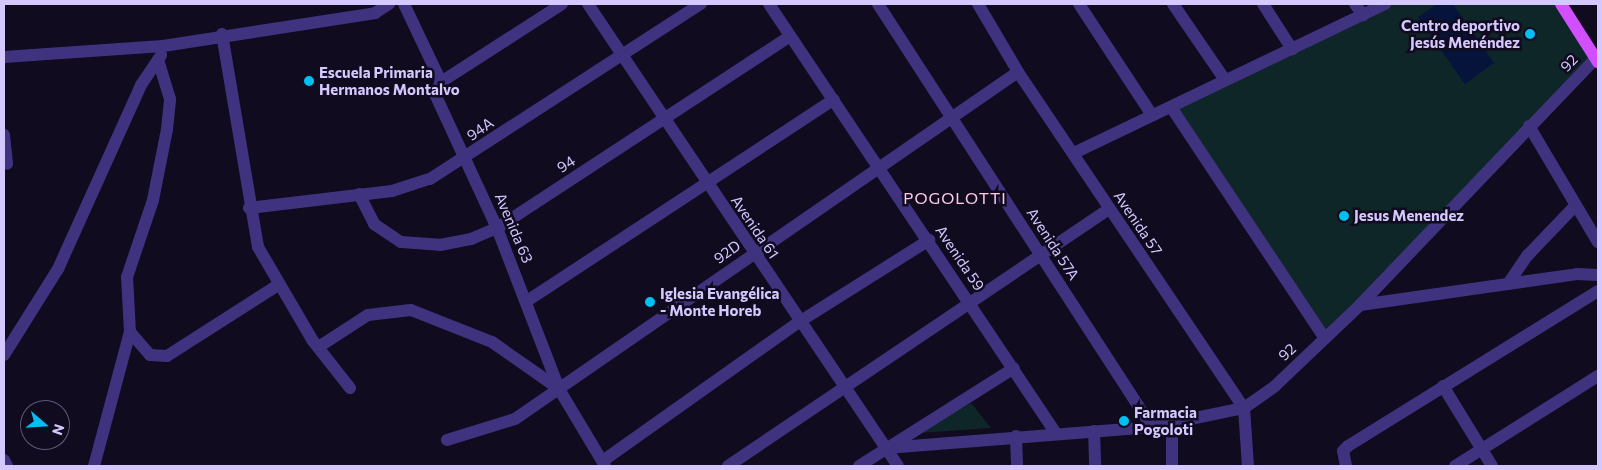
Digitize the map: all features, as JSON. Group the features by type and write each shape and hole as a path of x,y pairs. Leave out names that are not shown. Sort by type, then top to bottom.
{"main road":[{"path":"1561,4 1597,59"}],"street":[{"path":"4,57 163,46 222,34 375,13 389,4"},
{"name":"Avenida 63","path":"404,4 441,82 435,94 497,228 527,301 559,389 604,463"},
{"path":"441,82 562,4"},
{"name":"Avenida 61","path":"588,4 799,322 898,466"},
{"name":"94A","path":"249,208 413,186 465,158 622,53 701,4"},
{"name":"Avenida 59","path":"769,4 929,240 1055,432"},
{"name":"Avenida 57A","path":"878,4 950,119 1152,427"},
{"name":"Avenida 57","path":"978,4 1018,72 1074,153 1109,210 1244,408"},
{"path":"1079,4 1152,115"},
{"path":"1173,4 1225,80"},
{"path":"1263,4 1292,49"},
{"path":"1074,153 1292,49 1359,9 1385,4"},
{"path":"222,34 249,208 258,247 278,284 350,388"},
{"name":"94","path":"359,194 374,224 400,242 453,244 497,228 790,36"},
{"path":"4,355 58,269 141,85 159,62 163,46"},
{"name":"92","path":"886,448 1055,432 1152,427 1244,408 1325,339 1360,305 1529,126 1597,59"},
{"path":"94,466 130,332 127,277 153,200 167,129 170,99 159,62"},
{"name":"92D","path":"447,440 515,419 1018,72"},
{"path":"527,301 834,99"},
{"path":"1172,107 1325,339"},
{"path":"1529,126 1574,207 1598,242"},
{"path":"4,135 7,164"},
{"path":"1508,284 1527,256 1574,207"},
{"path":"728,466 1109,210"},
{"path":"604,463 799,322 929,240"},
{"path":"1360,305 1577,274 1598,275"},
{"path":"130,332 150,354 167,356 278,284"},
{"path":"1346,466 1343,451 1443,386 1598,291"},
{"path":"320,346 368,315 411,310 492,342 559,389"},
{"path":"859,466 1014,368"},
{"path":"1455,466 1598,376"},
{"path":"1443,386 1492,466"},
{"path":"1244,408 1248,466"},
{"path":"1172,424 1172,466"},
{"path":"1094,431 1095,466"},
{"path":"1016,436 1017,466"},
{"path":"4,460 7,466"}],"green space":[{"name":"Jesus Menendez","path":"1385,4 1561,4 1596,58 1325,339 1171,107"},
{"path":"971,403 991,428 919,433"}],"water":[{"path":"1437,4 1453,4 1494,63 1465,84 1418,17"}],"place":[{"name":"Centro deportivo Jesús Menéndez","path":"1530,34"},
{"name":"Escuela Primaria Hermanos Montalvo","path":"309,81"},
{"name":"Jesus Menendez","path":"1344,216"},
{"name":"Iglesia Evangélica - Monte Horeb","path":"650,302"},
{"name":"Farmacia Pogoloti","path":"1124,421"}],"district":[{"name":"POGOLOTTI","path":"955,198"}]}
